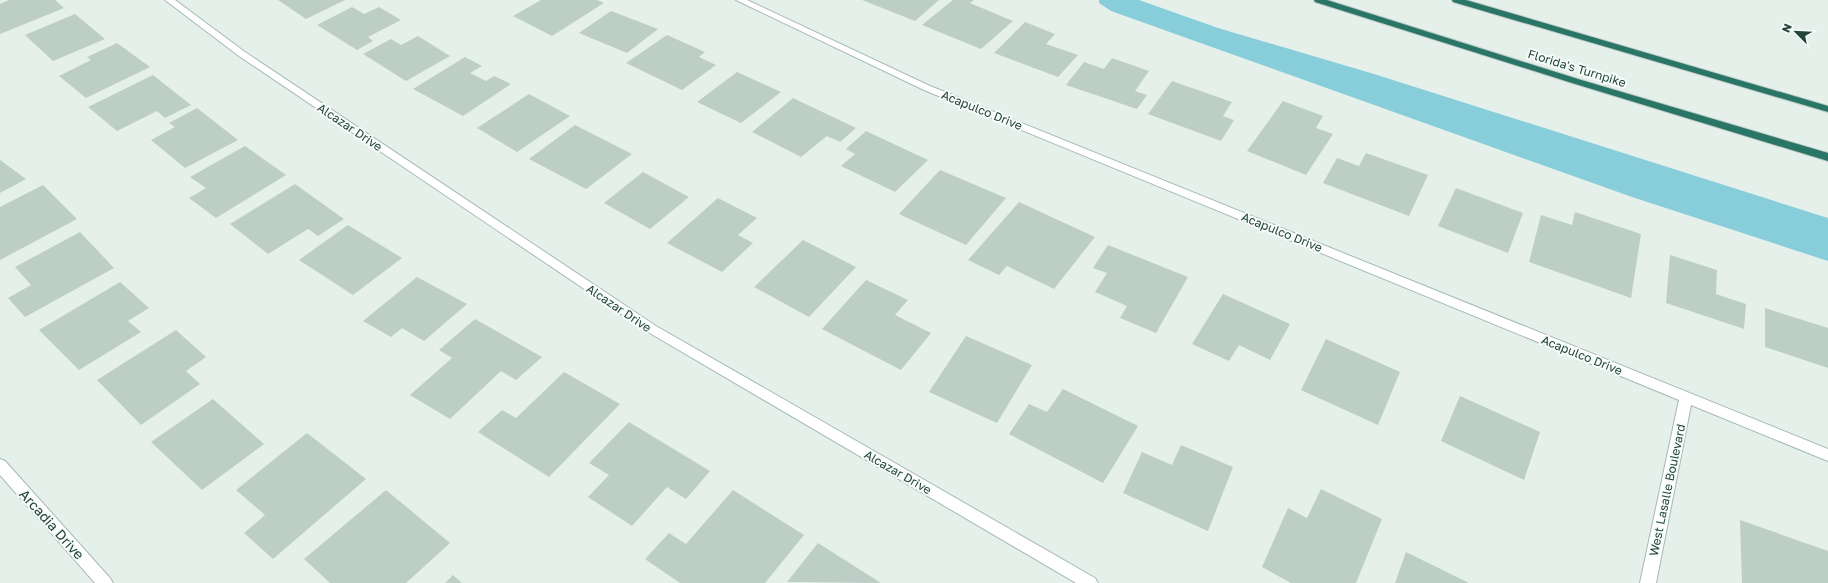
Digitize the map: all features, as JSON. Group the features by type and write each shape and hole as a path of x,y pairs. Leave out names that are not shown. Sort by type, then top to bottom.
{"highway":[{"name":"Florida's Turnpike","path":"1318,0 1582,83 1828,157"},
{"path":"1456,0 1828,109"}],"street":[{"name":"Alcazar Drive","path":"169,0 242,54 652,329 1090,583"},
{"name":"Acapulco Drive","path":"740,0 927,88 1828,455"},
{"name":"West Lasalle Boulevard","path":"1648,583 1686,398"},
{"name":"Arcadia Drive","path":"0,465 105,583"}],"water":[{"path":"1099,0 1139,0 1218,28 1374,74 1828,218 1828,261 1632,197 1111,11 1099,3"}],"building":[{"path":"9,0 55,0 64,8 0,34 0,4"},
{"path":"278,0 345,0 306,19"},
{"path":"541,0 597,0 604,3 552,36 513,16"},
{"path":"862,0 939,0 915,21"},
{"path":"953,0 974,0 970,3 1013,21 981,49 922,25"},
{"path":"352,7 364,14 379,7 401,20 368,37 373,41 357,50 317,25"},
{"path":"611,11 658,29 627,53 579,33"},
{"path":"75,14 105,39 53,61 25,35"},
{"path":"1025,22 1055,34 1046,44 1078,55 1058,77 994,53"},
{"path":"667,35 705,52 699,57 716,65 682,90 626,63"},
{"path":"418,36 450,56 406,81 363,54 391,39 401,45"},
{"path":"117,43 150,67 86,98 59,76 91,60 87,57"},
{"path":"465,57 482,66 470,73 486,81 494,76 511,84 463,116 413,89"},
{"path":"1112,58 1149,71 1135,91 1147,95 1137,109 1066,85 1084,62 1104,69"},
{"path":"737,72 781,92 741,123 697,102"},
{"path":"153,75 191,105 165,118 157,111 117,131 88,107"},
{"path":"1172,81 1232,102 1223,116 1234,120 1221,141 1148,114"},
{"path":"529,94 570,116 517,152 477,128"},
{"path":"793,98 856,128 840,142 827,136 801,157 752,132"},
{"path":"1283,101 1323,116 1316,128 1333,134 1306,175 1247,151"},
{"path":"197,108 238,140 185,168 151,140 175,127 169,123"},
{"path":"575,125 632,154 586,189 529,159"},
{"path":"866,131 928,160 895,192 841,166 855,154 846,149"},
{"path":"245,146 286,175 216,218 189,198 206,188 190,177"},
{"path":"1366,153 1428,175 1409,216 1323,183 1337,158 1359,166"},
{"path":"0,160 26,179 0,193"},
{"path":"940,170 1006,198 966,245 899,214"},
{"path":"643,172 689,197 650,229 604,203"},
{"path":"295,184 344,219 318,236 308,229 268,254 230,224"},
{"path":"43,185 77,219 0,260 0,207"},
{"path":"1456,188 1523,213 1508,253 1438,226"},
{"path":"718,198 757,218 738,235 753,243 722,272 667,243"},
{"path":"1019,202 1095,237 1054,289 1007,266 999,275 968,260"},
{"path":"1575,212 1641,234 1631,298 1529,262 1541,215 1572,225"},
{"path":"348,225 402,258 353,295 299,260"},
{"path":"80,232 114,268 25,317 8,298 31,285 15,267"},
{"path":"803,240 856,267 809,317 754,287"},
{"path":"1108,245 1188,277 1156,333 1120,318 1127,306 1095,292 1107,273 1093,268"},
{"path":"1670,255 1717,270 1716,294 1746,304 1744,329 1666,303"},
{"path":"417,277 467,304 424,341 402,328 391,337 363,321"},
{"path":"866,280 908,300 895,315 931,333 901,370 822,329"},
{"path":"120,282 149,308 128,321 141,332 79,370 39,330"},
{"path":"1223,294 1290,324 1270,360 1239,345 1229,361 1192,344"},
{"path":"1765,308 1828,328 1828,368 1765,347"},
{"path":"475,319 542,357 516,380 501,371 450,419 410,395 452,358 439,350"},
{"path":"176,330 206,357 186,371 200,384 141,425 97,380"},
{"path":"966,336 1032,365 997,423 929,392"},
{"path":"1326,339 1400,372 1378,425 1301,390"},
{"path":"564,372 620,404 549,477 478,432 502,410 516,418"},
{"path":"1063,389 1138,426 1103,483 1009,434 1029,404 1047,412"},
{"path":"1460,396 1540,432 1524,480 1441,441"},
{"path":"213,399 264,444 202,490 151,442"},
{"path":"629,422 710,471 686,499 667,487 632,526 588,497 609,475 589,463"},
{"path":"307,433 366,479 273,559 244,533 265,515 236,490"},
{"path":"1181,445 1233,467 1208,531 1123,493 1142,452 1172,465"},
{"path":"1321,489 1382,519 1356,583 1291,583 1262,567 1288,508 1307,518"},
{"path":"386,490 450,543 406,583 330,583 304,559"},
{"path":"733,490 804,535 765,583 680,583 645,559 669,533 686,544"},
{"path":"1740,520 1828,551 1828,583 1742,583"},
{"path":"818,543 881,583 787,582"},
{"path":"1406,552 1469,583 1395,583"},
{"path":"453,575 462,583 445,583"}]}
